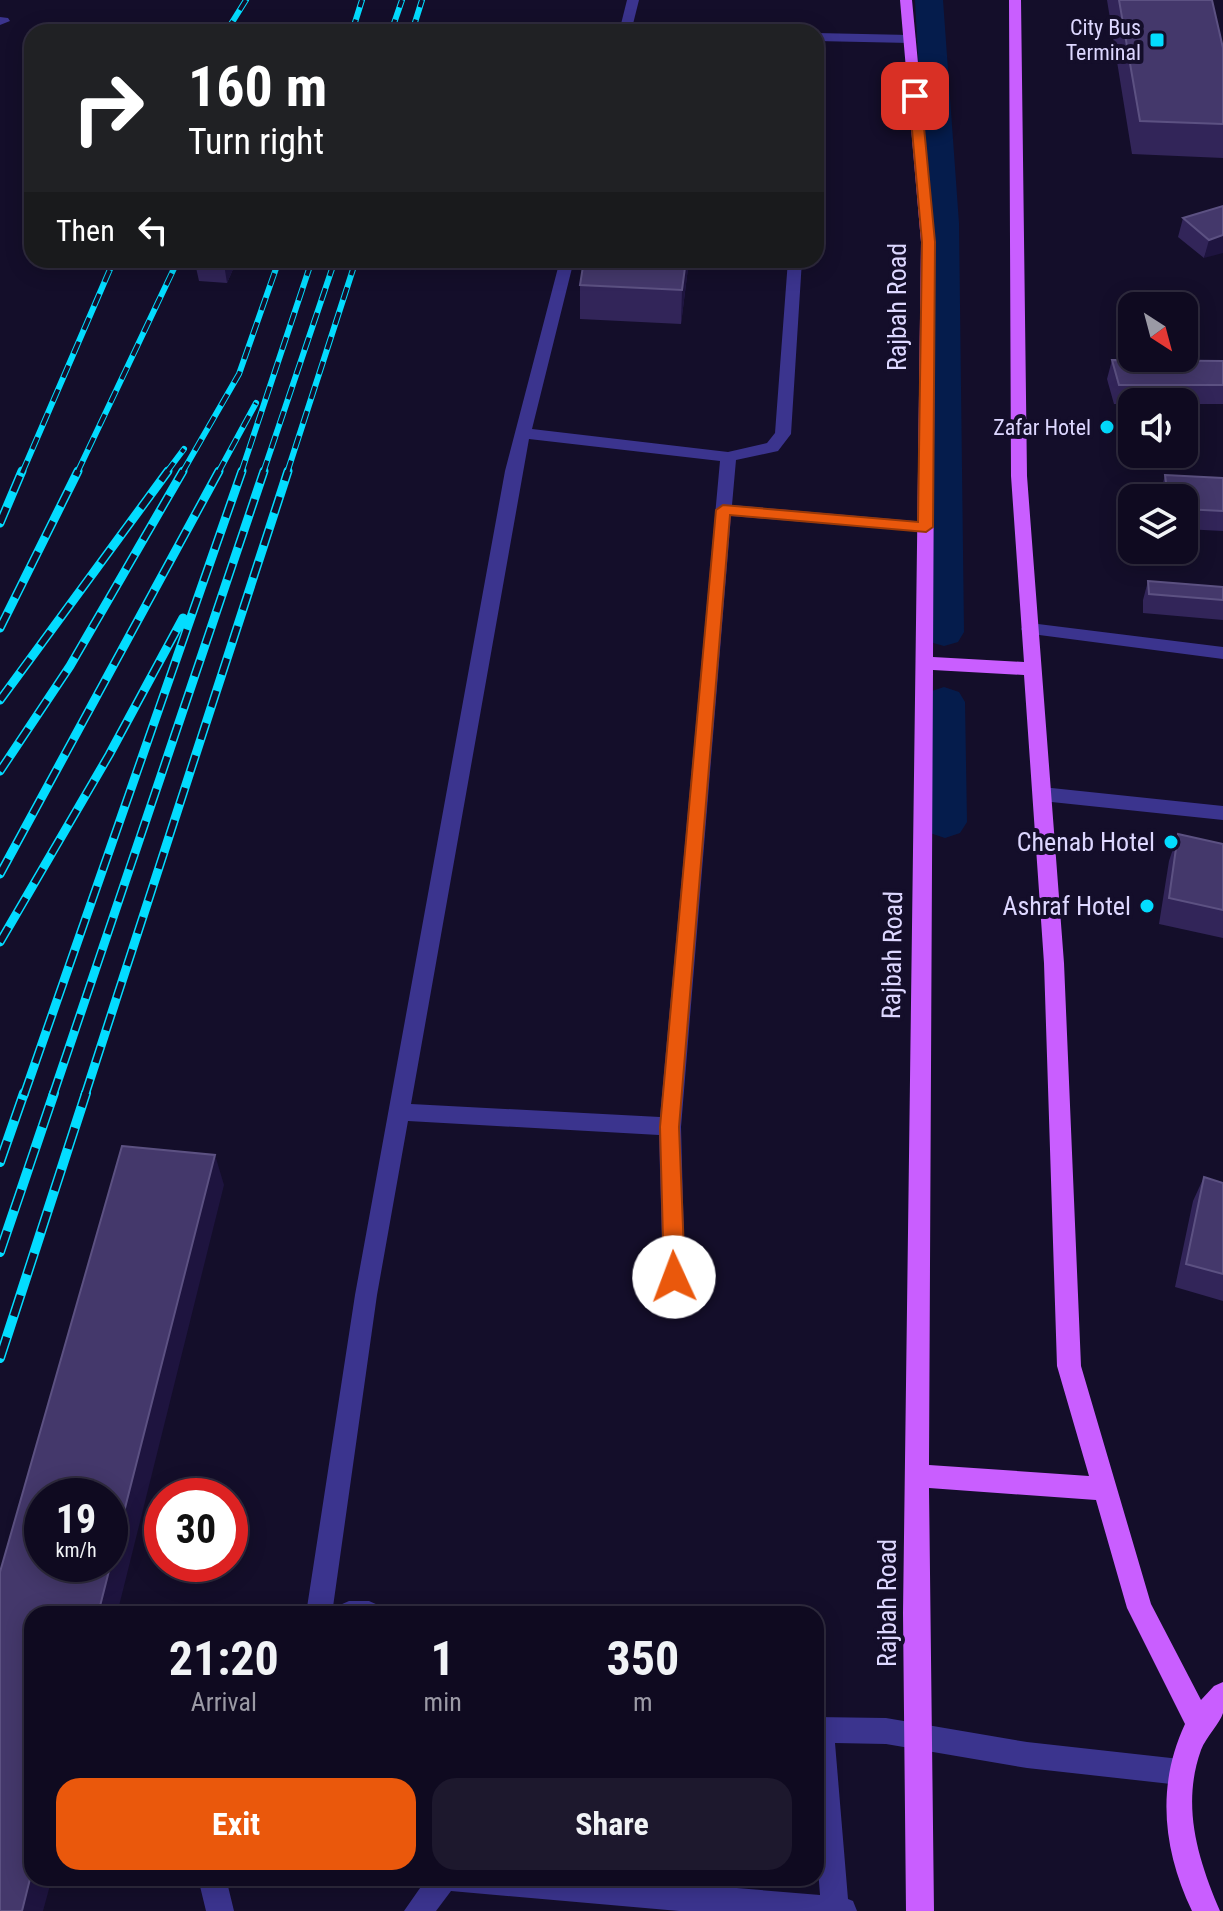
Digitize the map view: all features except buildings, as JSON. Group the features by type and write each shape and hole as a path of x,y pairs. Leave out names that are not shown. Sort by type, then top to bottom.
{"main road":[{"name":"Rajbah Road","path":"906,0 928,242 917,1476 920,1911"},
{"path":"1015,0 1019,476 1054,963 1069,1366 1140,1608 1199,1723"},
{"path":"924,663 1033,669"},
{"path":"917,1476 1105,1489"},
{"path":"1206,1911 1194,1888 1179,1829 1180,1772 1199,1723 1223,1695"}],"street":[{"path":"627,24 633,0"},
{"path":"824,37 910,39"},
{"path":"320,1606 366,1295 523,433 565,268"},
{"path":"523,433 728,457 772,447 783,434 794,268"},
{"path":"674,1277 670,1127 728,457"},
{"path":"723,510 926,527"},
{"path":"1030,629 1223,653"},
{"path":"1042,794 1223,813"},
{"path":"399,1112 670,1127"},
{"path":"824,1731 886,1731 1027,1755 1180,1772"},
{"path":"824,1787 835,1911"},
{"path":"214,1886 220,1911"},
{"path":"418,1911 438,1886"},
{"path":"545,1886 843,1911"}],"waterway":[{"path":"929,0 943,223 944,632"},
{"path":"944,702 945,822"}],"railway":[{"path":"231,24 246,0"},
{"path":"354,24 362,0"},
{"path":"394,24 402,0"},
{"path":"414,24 422,0"},
{"path":"22,473 111,268"},
{"path":"77,473 174,268"},
{"path":"182,473 239,374 276,268"},
{"path":"241,473 309,268"},
{"path":"263,473 332,268"},
{"path":"287,473 353,268"},
{"path":"218,473 256,403"},
{"path":"166,473 184,449"},
{"path":"0,523 22,471"},
{"path":"0,628 78,471"},
{"path":"0,700 168,471"},
{"path":"0,771 70,666 183,471"},
{"path":"0,874 219,471"},
{"path":"24,1095 242,471"},
{"path":"53,1095 264,471"},
{"path":"85,1095 288,471"},
{"path":"0,942 109,755 183,618"},
{"path":"0,1162 24,1093"},
{"path":"0,1252 54,1093"},
{"path":"0,1358 86,1093"}],"place":[{"name":"City Bus Terminal","path":"1157,40"},
{"name":"Zafar Hotel","path":"1107,427"},
{"name":"Chenab Hotel","path":"1171,842"},
{"name":"Ashraf Hotel","path":"1147,906"}],"route":[{"path":"674,1277 670,1127 723,510 926,527 928,242 915,96"}]}
